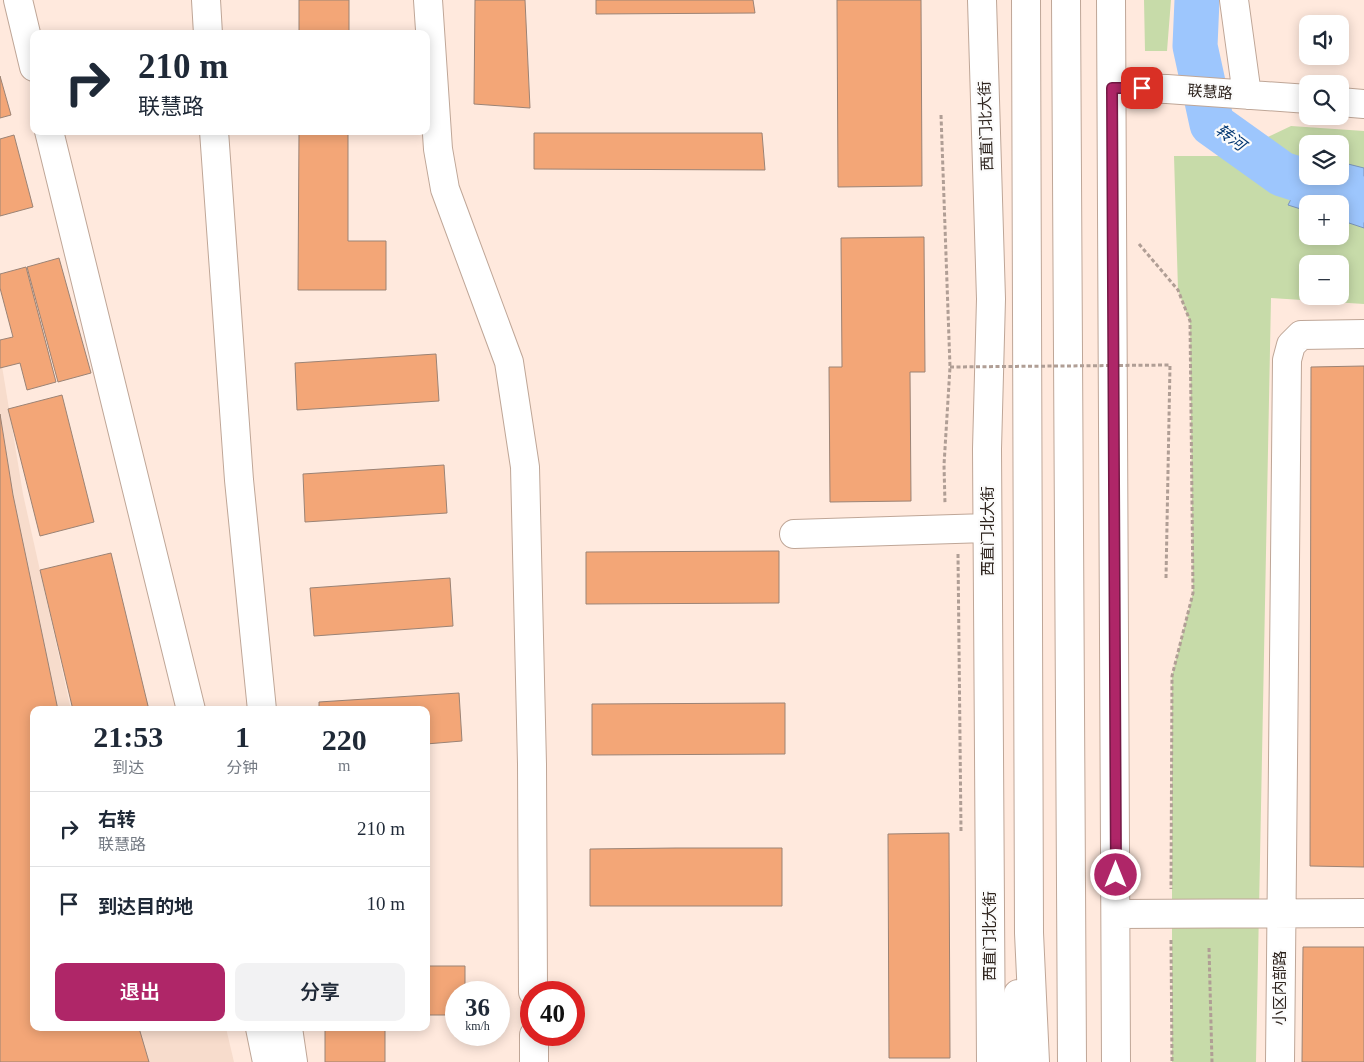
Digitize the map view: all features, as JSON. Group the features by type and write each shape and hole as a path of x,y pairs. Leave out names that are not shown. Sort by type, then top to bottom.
{"main road":[{"path":"18,0 30,50"},
{"path":"206,0 208,30"},
{"path":"428,0 438,149 445,189 509,362 525,467 532,764 534,981"},
{"name":"西直门北大街","path":"982,0 991,298 988,528 991,1062"},
{"path":"1026,0 1029,933 1035,1062"},
{"path":"1066,0 1072,1062"},
{"path":"1112,0 1116,1062"},
{"path":"1234,0 1237,94"},
{"name":"联慧路","path":"1112,88 1166,89 1299,99"},
{"path":"1349,103 1364,104"},
{"path":"50,135 190,706"},
{"path":"214,135 239,480 262,706"},
{"name":"小区内部路","path":"1280,1062 1280,913 1288,356 1291,345 1301,335 1364,334"},
{"path":"794,534 988,528"},
{"path":"1116,914 1364,913"},
{"path":"1012,1062 1020,977 1029,933"},
{"path":"1072,977 1074,1002 1085,1062"},
{"path":"261,1031 267,1062"},
{"path":"288,1031 293,1062"},
{"path":"534,1046 534,1062"}],"path":[{"path":"941,115 950,367 944,464 946,529 958,549 961,835"},
{"path":"1113,213 1178,290 1190,322 1193,593 1172,676 1172,1062"},
{"path":"950,367 1170,365 1166,578"},
{"path":"1209,948 1212,1062"}],"shaded area":[{"path":"0,354 23,494 70,706 30,706 30,1031 227,1031 234,1062 0,1062"}],"green space":[{"path":"1144,0 1171,0 1167,51 1145,51"},
{"path":"1291,126 1364,131 1364,304 1349,303 1349,255 1299,255 1299,300 1271,298 1256,1062 1172,1062 1172,676 1193,593 1190,322 1178,290 1174,156 1228,156"}],"water":[{"path":"1349,164 1364,168 1364,228 1349,223 1349,195 1299,195 1299,208 1288,205 1299,184 1349,185"}],"building":[{"path":"299,0 349,0 349,30 299,30"},
{"path":"475,0 525,0 530,108 474,104"},
{"path":"596,0 753,0 755,13 596,14"},
{"path":"837,0 921,0 922,186 838,187"},
{"path":"0,76 11,115 0,118"},
{"path":"534,133 762,133 765,170 534,169"},
{"path":"14,135 33,207 0,216 0,139"},
{"path":"299,135 348,135 348,241 386,241 386,290 298,290"},
{"path":"924,237 925,372 910,372 911,501 830,502 829,367 842,367 841,238"},
{"path":"59,258 91,373 58,382 27,267"},
{"path":"26,267 56,382 27,390 20,363 0,368 0,340 13,337 0,288 0,274"},
{"path":"436,354 439,401 297,410 295,363"},
{"path":"1364,366 1364,867 1310,866 1311,367"},
{"path":"62,395 94,522 40,536 8,409"},
{"path":"0,414 13,495 57,706 30,706 30,1031 140,1031 149,1062 0,1062"},
{"path":"444,465 447,513 305,522 303,474"},
{"path":"779,551 779,603 586,604 586,552"},
{"path":"111,553 148,706 72,706 40,570"},
{"path":"450,578 453,626 314,636 310,588"},
{"path":"459,693 462,741 430,744 430,706 319,706 319,702"},
{"path":"785,703 785,754 592,755 592,704"},
{"path":"949,833 950,1058 889,1058 888,834"},
{"path":"782,848 782,906 590,906 590,849"},
{"path":"1303,947 1364,947 1364,1062 1302,1062"},
{"path":"430,966 465,966 465,981 445,981 445,1015 430,1015"},
{"path":"325,1031 385,1031 385,1062 325,1062"}],"waterway":[{"name":"转河","path":"1197,0 1195,46 1212,124 1282,174 1364,200"}],"route":[{"path":"1116,875 1112,88 1142,88"}]}
